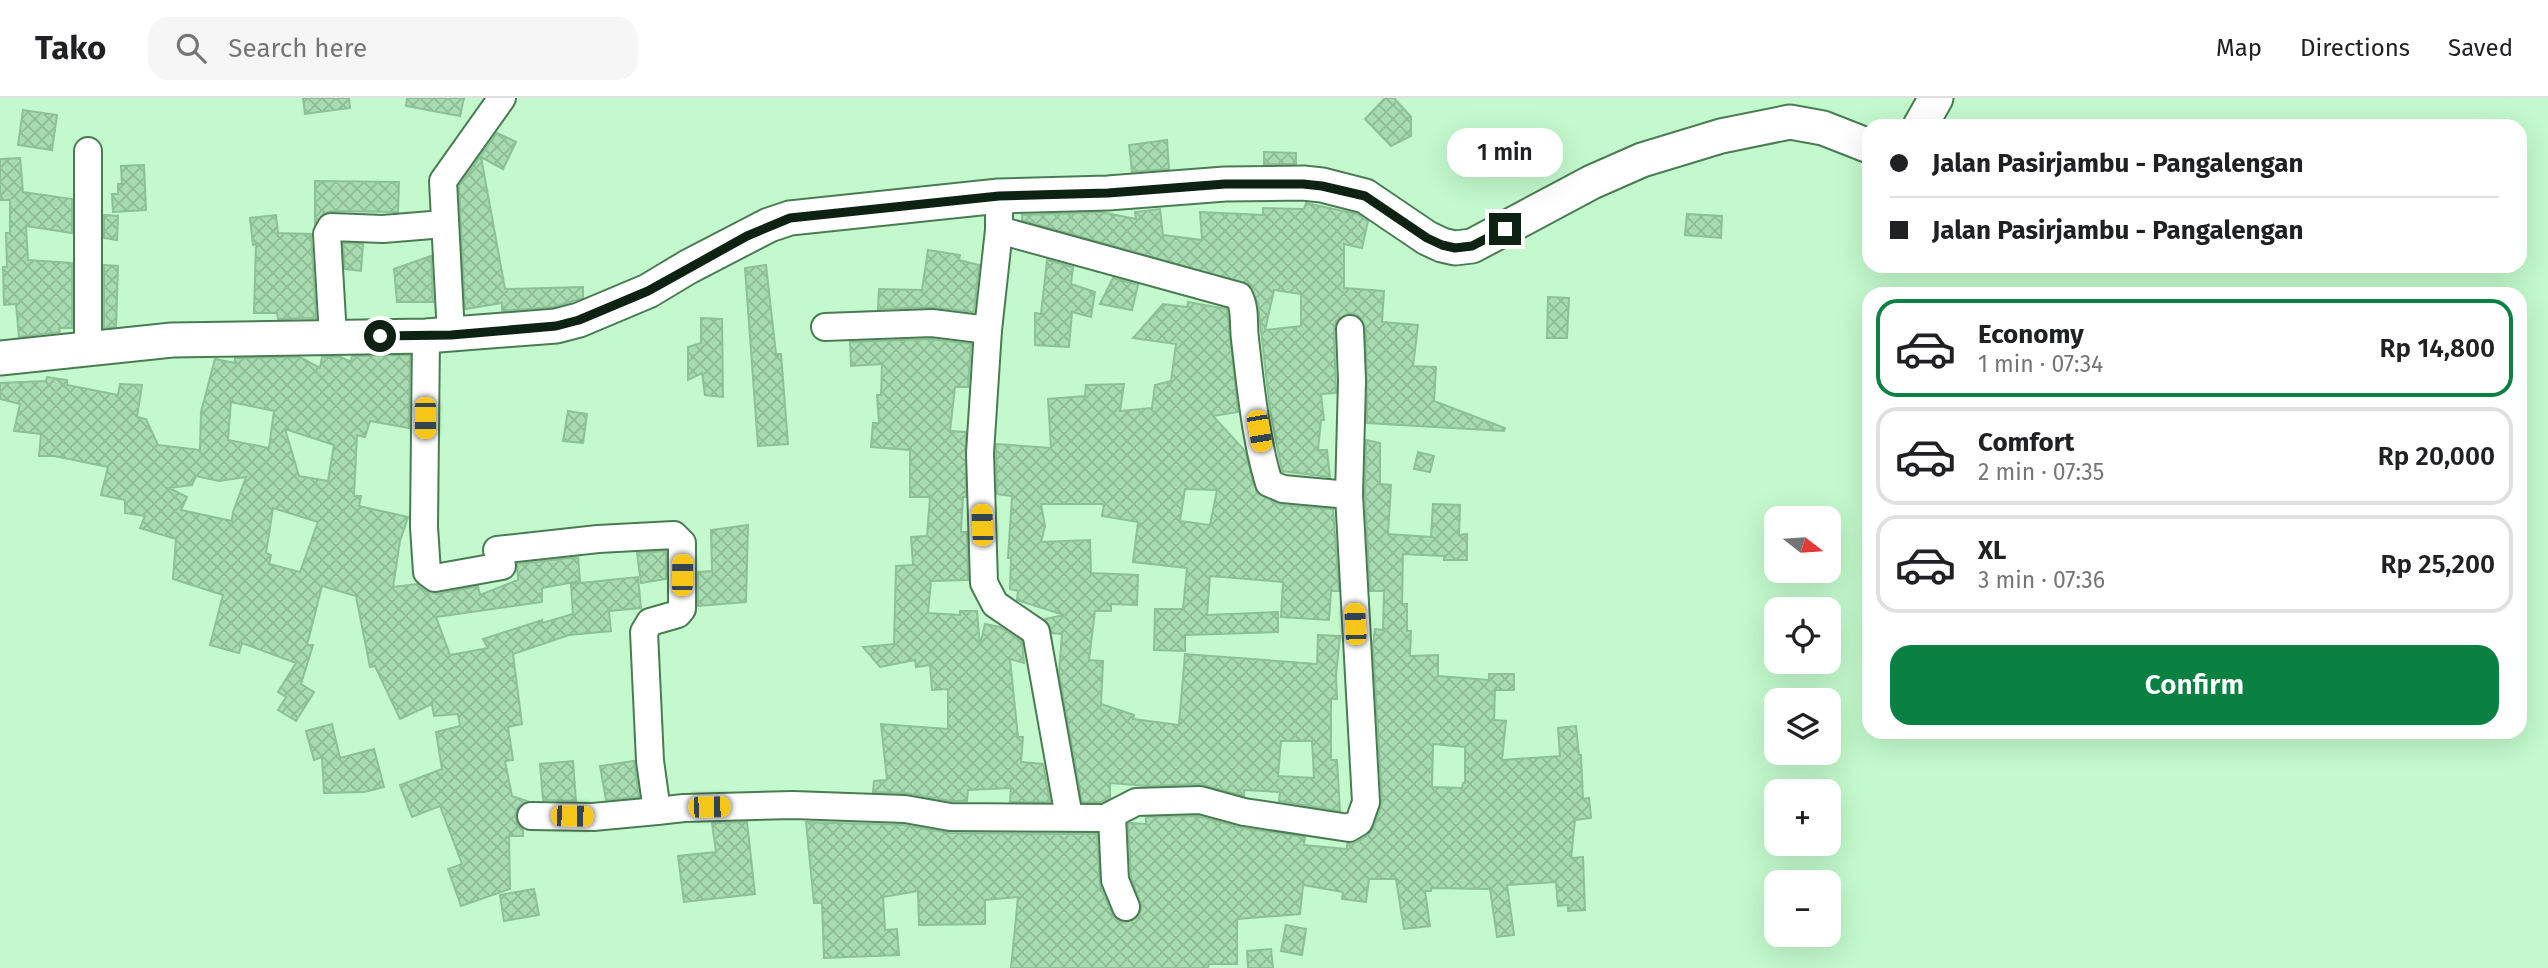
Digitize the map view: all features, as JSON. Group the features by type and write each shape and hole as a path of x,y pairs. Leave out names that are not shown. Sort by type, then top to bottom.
{"main road":[{"path":"1924,119 1936,98"},
{"path":"0,358 172,340 438,335 544,327 579,320 648,291 758,231 790,218 999,196 1108,193 1225,184 1322,186 1365,196 1427,238 1455,248 1472,246 1592,182 1642,160 1721,136 1790,122 1823,128 1862,143"}],"street":[{"path":"502,98 443,181 444,224 438,335 424,527 427,572 435,578 502,566 497,550 598,539 674,536 682,542 681,611 650,622 644,632 650,761 657,811"},
{"path":"88,151 88,350"},
{"path":"999,196 999,230 988,330 980,453 984,583 995,604 1036,632 1069,817"},
{"path":"333,337 327,234 331,227 383,229 444,224"},
{"path":"999,230 1238,296 1243,310 1255,409 1269,484 1283,489 1349,495"},
{"path":"825,327 932,324 988,330"},
{"path":"531,816 593,817 684,808 793,805 905,809 950,817 1105,818 1136,802 1199,800 1244,812 1349,828 1359,822 1366,802 1349,495 1352,381 1350,329"},
{"path":"1112,816 1115,880 1126,907"}],"building":[{"path":"303,98 349,98 350,108 305,114"},
{"path":"407,98 464,98 460,116 406,106"},
{"path":"1385,98 1394,98 1411,117 1411,136 1391,146 1365,119"},
{"path":"23,110 57,115 52,150 18,145"},
{"path":"497,133 516,142 503,169 481,157 505,289 583,287 583,298 553,307 502,311 502,303 465,309 459,186"},
{"path":"1167,140 1169,169 1132,172 1129,145"},
{"path":"1264,152 1296,153 1296,164 1264,164"},
{"path":"20,158 23,192 72,199 72,233 26,226 28,260 72,263 72,328 59,328 60,332 19,337 16,304 4,305 3,267 7,267 6,233 10,233 10,200 0,200 0,159"},
{"path":"144,165 146,210 113,212 112,194 118,194 118,184 122,184 121,166"},
{"path":"315,181 399,182 398,212 331,211 323,214 315,224"},
{"path":"1306,203 1357,214 1368,221 1362,248 1344,244 1344,288 1384,291 1382,322 1418,325 1413,366 1436,367 1434,401 1505,428 1504,431 1367,423 1366,328 1358,315 1349,313 1336,321 1334,329 1336,393 1321,394 1324,420 1321,420 1318,450 1327,450 1330,477 1282,471 1270,409 1258,304 1250,285 1022,220 1022,215 1101,212 1136,219 1135,212 1160,209 1163,235 1202,240 1200,212 1263,215 1263,208 1304,209","holes":["1274,290 1301,294 1301,326 1265,330"]},
{"path":"1687,214 1722,216 1721,238 1685,235"},
{"path":"104,215 118,216 117,240 104,238"},
{"path":"276,215 278,233 311,234 316,318 278,319 277,313 254,313 256,244 253,245 250,218"},
{"path":"343,243 363,244 361,271 345,269"},
{"path":"928,250 960,255 959,260 979,265 974,312 932,307 878,309 879,289 922,290"},
{"path":"431,256 433,302 397,302 394,269"},
{"path":"1047,260 1073,267 1071,284 1095,292 1091,317 1072,312 1069,347 1035,345 1035,313 1041,314"},
{"path":"104,265 118,266 116,327 104,328"},
{"path":"766,265 776,354 781,354 788,444 758,446 745,268"},
{"path":"1113,278 1138,285 1132,310 1100,304"},
{"path":"1548,297 1569,298 1567,338 1547,338"},
{"path":"1188,302 1227,309 1238,412 1213,416 1245,451 1257,493 1281,505 1333,509 1339,591 1331,591 1329,620 1281,617 1283,582 1210,576 1207,615 1278,612 1278,632 1185,635 1185,651 1154,650 1155,609 1183,609 1187,568 1133,562 1138,522 1102,516 1104,504 1041,504 1045,526 1041,542 1090,540 1091,573 1138,575 1137,605 1111,604 1111,611 1095,611 1089,660 1103,661 1101,704 1134,715 1133,719 1179,725 1185,654 1317,664 1318,635 1340,636 1336,675 1337,699 1331,699 1331,760 1337,760 1340,811 1279,801 1280,792 1244,790 1244,796 1200,784 1148,786 1110,783 1110,798 1101,802 1082,802 1059,673 1062,634 1052,633 1045,619 1064,615 1017,600 1018,591 1010,589 1011,558 1008,558 1012,496 997,494 996,444 1051,448 1048,399 1085,396 1086,385 1124,384 1120,411 1152,408 1155,385 1171,381 1176,344 1133,338 1163,304 1187,307","holes":["1185,489 1217,490 1210,525 1180,521","1281,741 1312,741 1314,778 1278,776"]},
{"path":"701,318 722,319 723,397 705,395 702,373 688,380 688,347 701,343"},
{"path":"931,339 971,344 968,387 955,387 950,431 966,432 966,497 963,497 961,532 967,532 968,580 931,581 928,613 960,615 960,611 977,611 980,646 985,624 1000,627 1022,641 1024,663 1010,659 1018,737 1023,737 1021,762 1043,764 1050,802 1010,802 1011,788 968,790 967,801 906,793 873,792 874,781 887,780 881,724 948,729 948,689 932,690 930,665 916,667 915,660 880,667 863,647 894,644 896,566 913,565 911,537 927,536 930,497 910,497 910,450 871,447 873,423 879,423 877,395 881,395 882,364 851,366 850,342"},
{"path":"410,355 409,428 370,421 365,437 357,435 354,496 361,496 359,506 408,517 400,541 393,587 417,584 426,591 437,594 478,586 480,595 518,580 517,564 578,557 580,581 542,588 542,602 436,617 450,655 488,648 483,639 542,620 542,623 573,614 571,584 638,577 641,608 609,611 611,631 569,635 513,654 522,724 508,727 513,760 505,761 512,796 527,801 518,807 515,815 523,830 523,836 509,836 510,889 461,906 448,869 462,864 440,806 412,817 400,785 442,769 436,732 460,726 458,714 434,716 432,704 400,719 375,666 370,667 356,596 322,586 307,645 313,645 301,684 314,692 296,721 278,710 286,697 278,692 296,663 242,643 239,653 210,645 223,595 173,579 176,539 140,528 145,516 125,513 125,500 101,495 108,467 54,456 39,456 41,434 14,431 20,404 0,399 0,383 46,381 47,377 67,380 67,385 118,395 120,384 142,385 137,417 146,419 158,445 200,450 201,412 215,359 235,363 235,358 300,357 320,368 322,357 341,357 351,362 352,356","holes":["231,402 274,411 269,448 228,440","285,429 334,445 328,481 299,476","196,476 219,481 246,477 232,521 181,510 187,497 169,488 192,485","273,508 318,522 300,572 269,564 271,555 266,553"]},
{"path":"568,411 587,414 583,443 563,441"},
{"path":"1366,440 1380,443 1380,484 1391,485 1388,534 1431,537 1433,504 1460,505 1459,535 1467,534 1467,560 1444,560 1444,556 1403,554 1402,604 1407,604 1407,631 1411,631 1410,656 1438,655 1438,676 1489,680 1489,674 1514,674 1514,690 1495,690 1494,720 1506,721 1502,760 1560,756 1558,728 1576,726 1581,755 1583,799 1589,798 1591,818 1575,820 1571,858 1583,857 1585,910 1568,911 1568,905 1558,906 1556,882 1507,885 1514,935 1497,937 1490,889 1431,888 1431,891 1425,891 1430,926 1404,929 1396,879 1369,879 1366,902 1342,899 1343,892 1303,885 1300,914 1237,919 1237,964 1209,964 1208,968 1011,968 1018,897 985,900 985,924 919,925 918,891 883,897 885,930 897,929 899,955 824,958 822,903 814,903 806,822 903,825 950,833 1097,834 1100,886 1112,914 1125,923 1138,917 1142,908 1131,877 1128,824 1146,824 1146,817 1198,816 1242,828 1305,837 1304,845 1347,849 1347,844 1357,842 1368,835 1374,827 1382,802 1373,645 1375,629 1383,630 1384,591 1370,591 1365,495","holes":["1433,744 1465,747 1465,783 1462,788 1432,787"]},
{"path":"1418,452 1434,456 1430,472 1414,469"},
{"path":"748,525 746,602 698,606 698,572 712,571 711,530"},
{"path":"666,551 666,579 641,583 637,553"},
{"path":"332,724 340,758 374,749 384,787 364,792 324,793 322,757 314,760 306,731"},
{"path":"573,761 576,801 543,800 540,764"},
{"path":"634,761 639,797 606,800 600,766"},
{"path":"747,822 755,894 684,902 678,856 716,852 712,823"},
{"path":"534,889 539,915 504,921 500,895"},
{"path":"1286,925 1306,929 1302,955 1281,951"},
{"path":"1271,949 1273,968 1248,968 1247,951"}],"route":[{"path":"380,336 451,335 556,326 579,320 648,291 747,236 790,218 999,196 1108,193 1225,184 1303,184 1365,196 1427,238 1455,248 1472,246 1505,229"}]}
